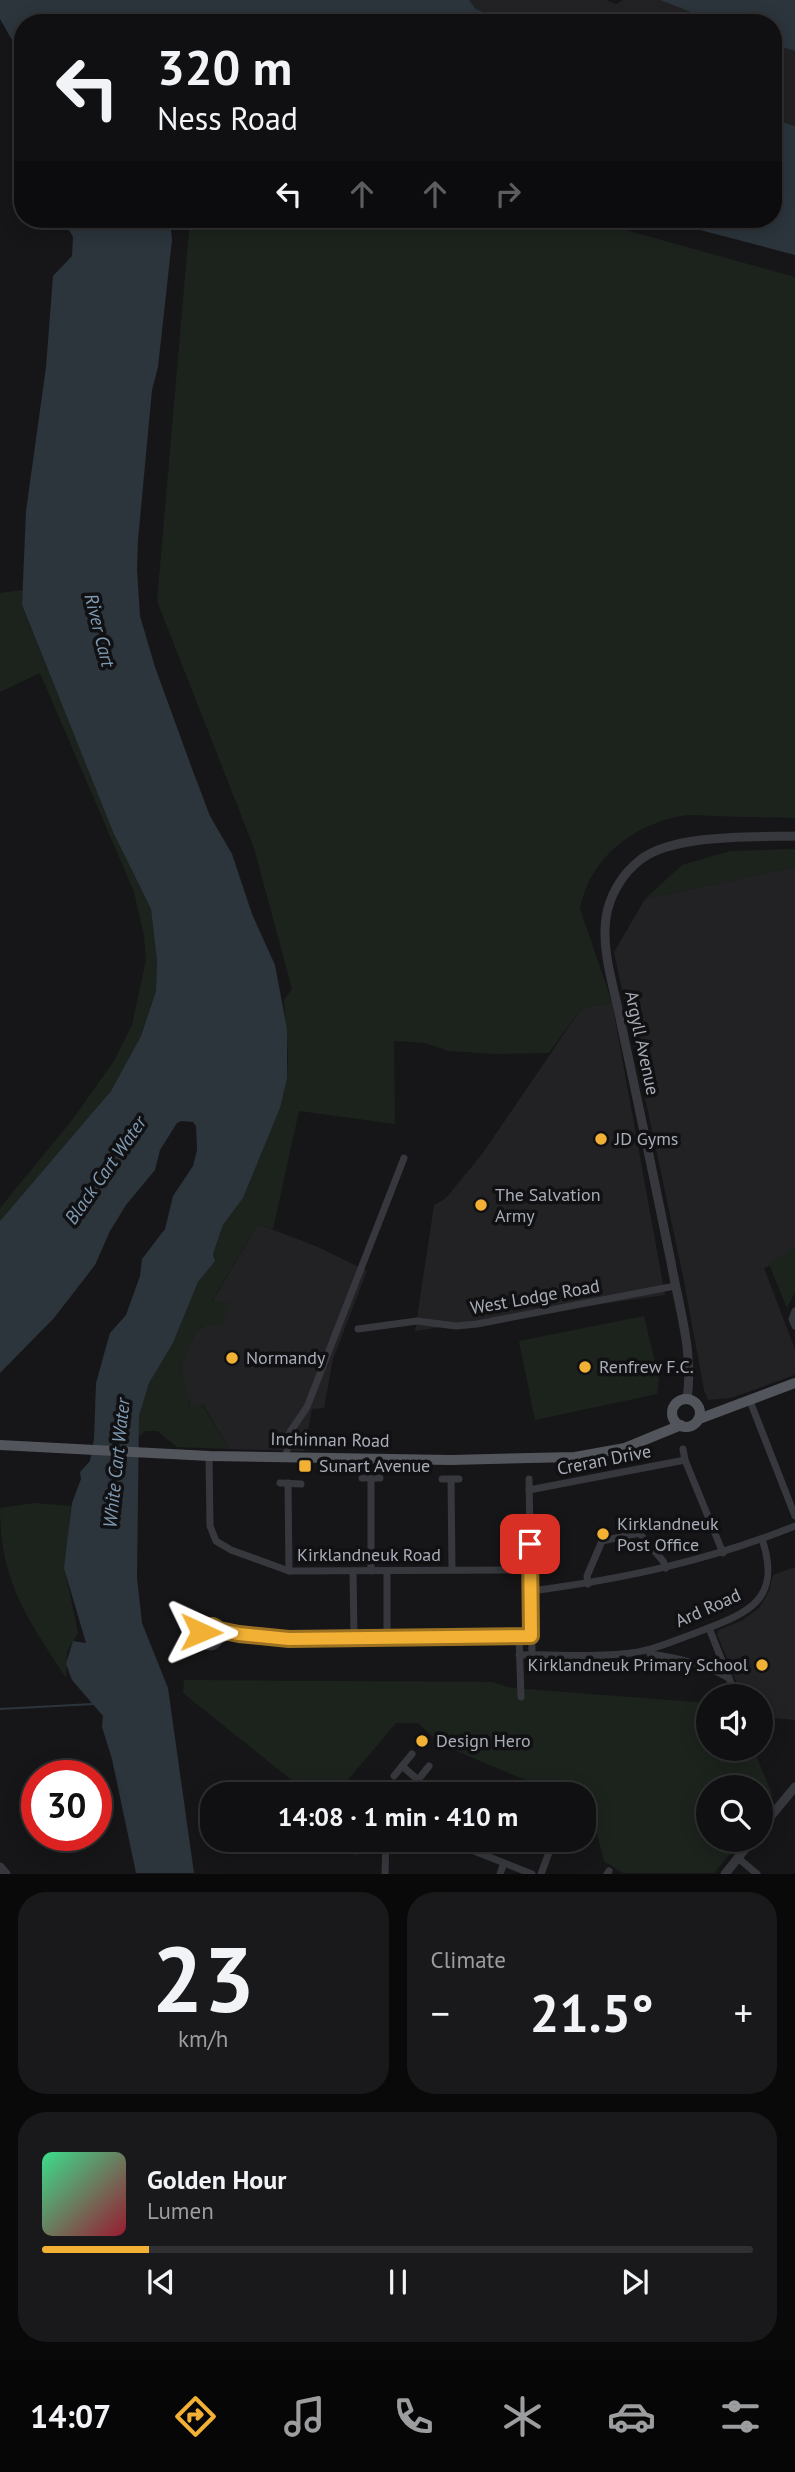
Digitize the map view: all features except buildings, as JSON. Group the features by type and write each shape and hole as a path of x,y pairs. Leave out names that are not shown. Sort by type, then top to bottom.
{"main road":[{"path":"699,1414 714,1413 795,1383"},
{"path":"687,1399 696,1403 699,1414 693,1425 677,1421 676,1404 687,1399"},
{"name":"Inchinnan Road","path":"0,1445 209,1456 451,1460 575,1457 614,1451 656,1435 677,1421"}],"street":[{"name":"Argyll Avenue","path":"687,1399 689,1356 606,954 605,926 610,902 624,875 641,859 662,847 682,841 795,835"},
{"path":"286,1457 290,1432 310,1398 404,1158"},
{"name":"West Lodge Road","path":"358,1329 417,1321 456,1326 477,1324 675,1286"},
{"path":"795,1311 792,1319 795,1326"},
{"path":"750,1401 795,1516"},
{"path":"683,1449 723,1553"},
{"name":"Kirklandneuk Road","path":"209,1456 210,1526 216,1541 231,1550 289,1571 531,1570"},
{"name":"Creran Drive","path":"529,1490 685,1460"},
{"path":"371,1478 371,1571"},
{"path":"442,1479 455,1479 452,1570"},
{"path":"529,1479 532,1654"},
{"path":"289,1571 284,1483 302,1484"},
{"path":"531,1591 587,1584 666,1568 723,1553 795,1526"},
{"path":"587,1584 587,1576 602,1541 639,1533 666,1568"},
{"name":"Ard Road","path":"519,1655 623,1654 648,1650 747,1611 762,1595 769,1567 762,1539"},
{"path":"353,1571 354,1638"},
{"path":"387,1571 387,1637"},
{"path":"709,1628 731,1684"},
{"path":"219,1630 265,1638 531,1636"},
{"path":"519,1636 521,1698"},
{"name":"Ard Road","path":"648,1650 650,1654 705,1665 729,1678"},
{"path":"394,1776 412,1754"},
{"path":"402,1766 418,1780 429,1766"},
{"path":"773,1814 795,1787"},
{"path":"385,1874 386,1852"},
{"path":"478,1852 532,1874"},
{"path":"541,1874 549,1852"},
{"path":"725,1874 743,1852"},
{"path":"738,1858 757,1874"},
{"path":"500,1874 504,1863"},
{"path":"0,1867 6,1874"}],"shaded area":[{"path":"469,0 606,0 616,4 623,0 661,0 698,14 489,14 476,9"},
{"path":"782,45 795,50 795,126 782,122"},
{"path":"189,228 618,228 795,277 795,818 681,816 646,827 616,847 593,875 580,909 612,1002 581,1009 549,1053 449,1051 425,1043 394,1041 395,1124 299,1111 273,1229 258,1224 212,1301 229,1302 222,1325 205,1326 196,1330 181,1366 190,1406 202,1404 229,1449 177,1447 157,1431 146,1431 138,1437 139,1416 149,1383 173,1343 198,1282 215,1258 213,1254 223,1225 243,1198 280,1108 287,1079 288,1056 284,1000 292,989 254,848 157,601"},
{"path":"23,590 22,606 113,832 151,909 157,961 156,991 141,1036 111,1091 0,1221 0,1208 73,1119 114,1061 132,1025 146,960 144,936 134,892 40,673 0,692 0,593"},
{"path":"795,849 795,867 645,899 682,865 730,851"},
{"path":"795,867 795,1255 764,1268 795,1349 795,1375 731,1398 708,1400 614,952 645,899"},
{"path":"612,1002 665,1295 415,1331 434,1205 446,1198 482,1154 581,1009"},
{"path":"258,1224 318,1247 367,1271 333,1359 324,1408 312,1409 304,1451 229,1449 203,1404 191,1407 186,1394 181,1366 196,1330 205,1326 212,1302"},
{"path":"795,1246 795,1292 787,1308 769,1264"},
{"name":"Renfrew F.C.","path":"644,1316 659,1379 657,1394 535,1420 519,1341"},
{"path":"34,1503 71,1506 66,1575 78,1633 67,1652 66,1678 28,1618 11,1579 5,1557 0,1508"},
{"name":"Kirklandneuk Primary School","path":"795,1567 795,1720 773,1718 773,1684 737,1684 717,1634 719,1630 743,1620 759,1608 769,1591 773,1575"},
{"path":"184,1680 492,1682 512,1688 696,1702 696,1761 758,1761 764,1775 696,1775 696,1852 732,1852 714,1873 623,1873 604,1861 596,1830 596,1782 530,1782 442,1745 418,1723 396,1723 346,1782 294,1782 183,1693"}],"water":[{"path":"0,0 469,0 476,9 488,14 14,14 14,43 0,19"},
{"path":"660,0 795,0 795,51 782,47 782,14 696,14"},
{"path":"782,122 795,126 795,255 693,228 782,228"},
{"path":"68,228 171,228 172,240 158,367 152,390 138,540 140,616 155,667 210,816 232,854 252,914 275,965 287,1029 287,1079 280,1108 243,1198 223,1225 213,1254 215,1261 198,1282 173,1343 149,1383 139,1416 137,1578 142,1623 168,1688 194,1873 136,1873 112,1759 102,1727 103,1716 72,1680 66,1664 73,1641 86,1643 64,1568 72,1503 81,1479 80,1472 90,1461 94,1439 96,1383 110,1333 126,1315 140,1276 142,1259 165,1229 173,1196 193,1166 197,1150 196,1126 193,1122 177,1123 160,1150 155,1170 126,1205 110,1231 95,1265 54,1318 0,1373 0,1221 111,1091 141,1036 156,991 157,961 151,909 113,832 22,605 26,511 46,367 53,276 72,256 73,237"}],"waterway":[{"path":"0,1709 93,1704"}],"place":[{"name":"JD Gyms","path":"601,1139"},
{"name":"The Salvation Army","path":"481,1205"},
{"name":"Normandy","path":"232,1358"},
{"name":"Renfrew F.C.","path":"585,1367"},
{"name":"Sunart Avenue","path":"305,1466"},
{"name":"Kirklandneuk Post Office","path":"603,1534"},
{"name":"Kirklandneuk Primary School","path":"762,1665"},
{"name":"Design Hero","path":"422,1741"}],"route":[{"path":"201,1632 206,1627 213,1626 239,1634 289,1639 531,1636 530,1544"}],"water label":[{"name":"River Cart","path":"100,630"},
{"name":"Black Cart Water","path":"105,1170"},
{"name":"White Cart Water","path":"116,1463"}]}
